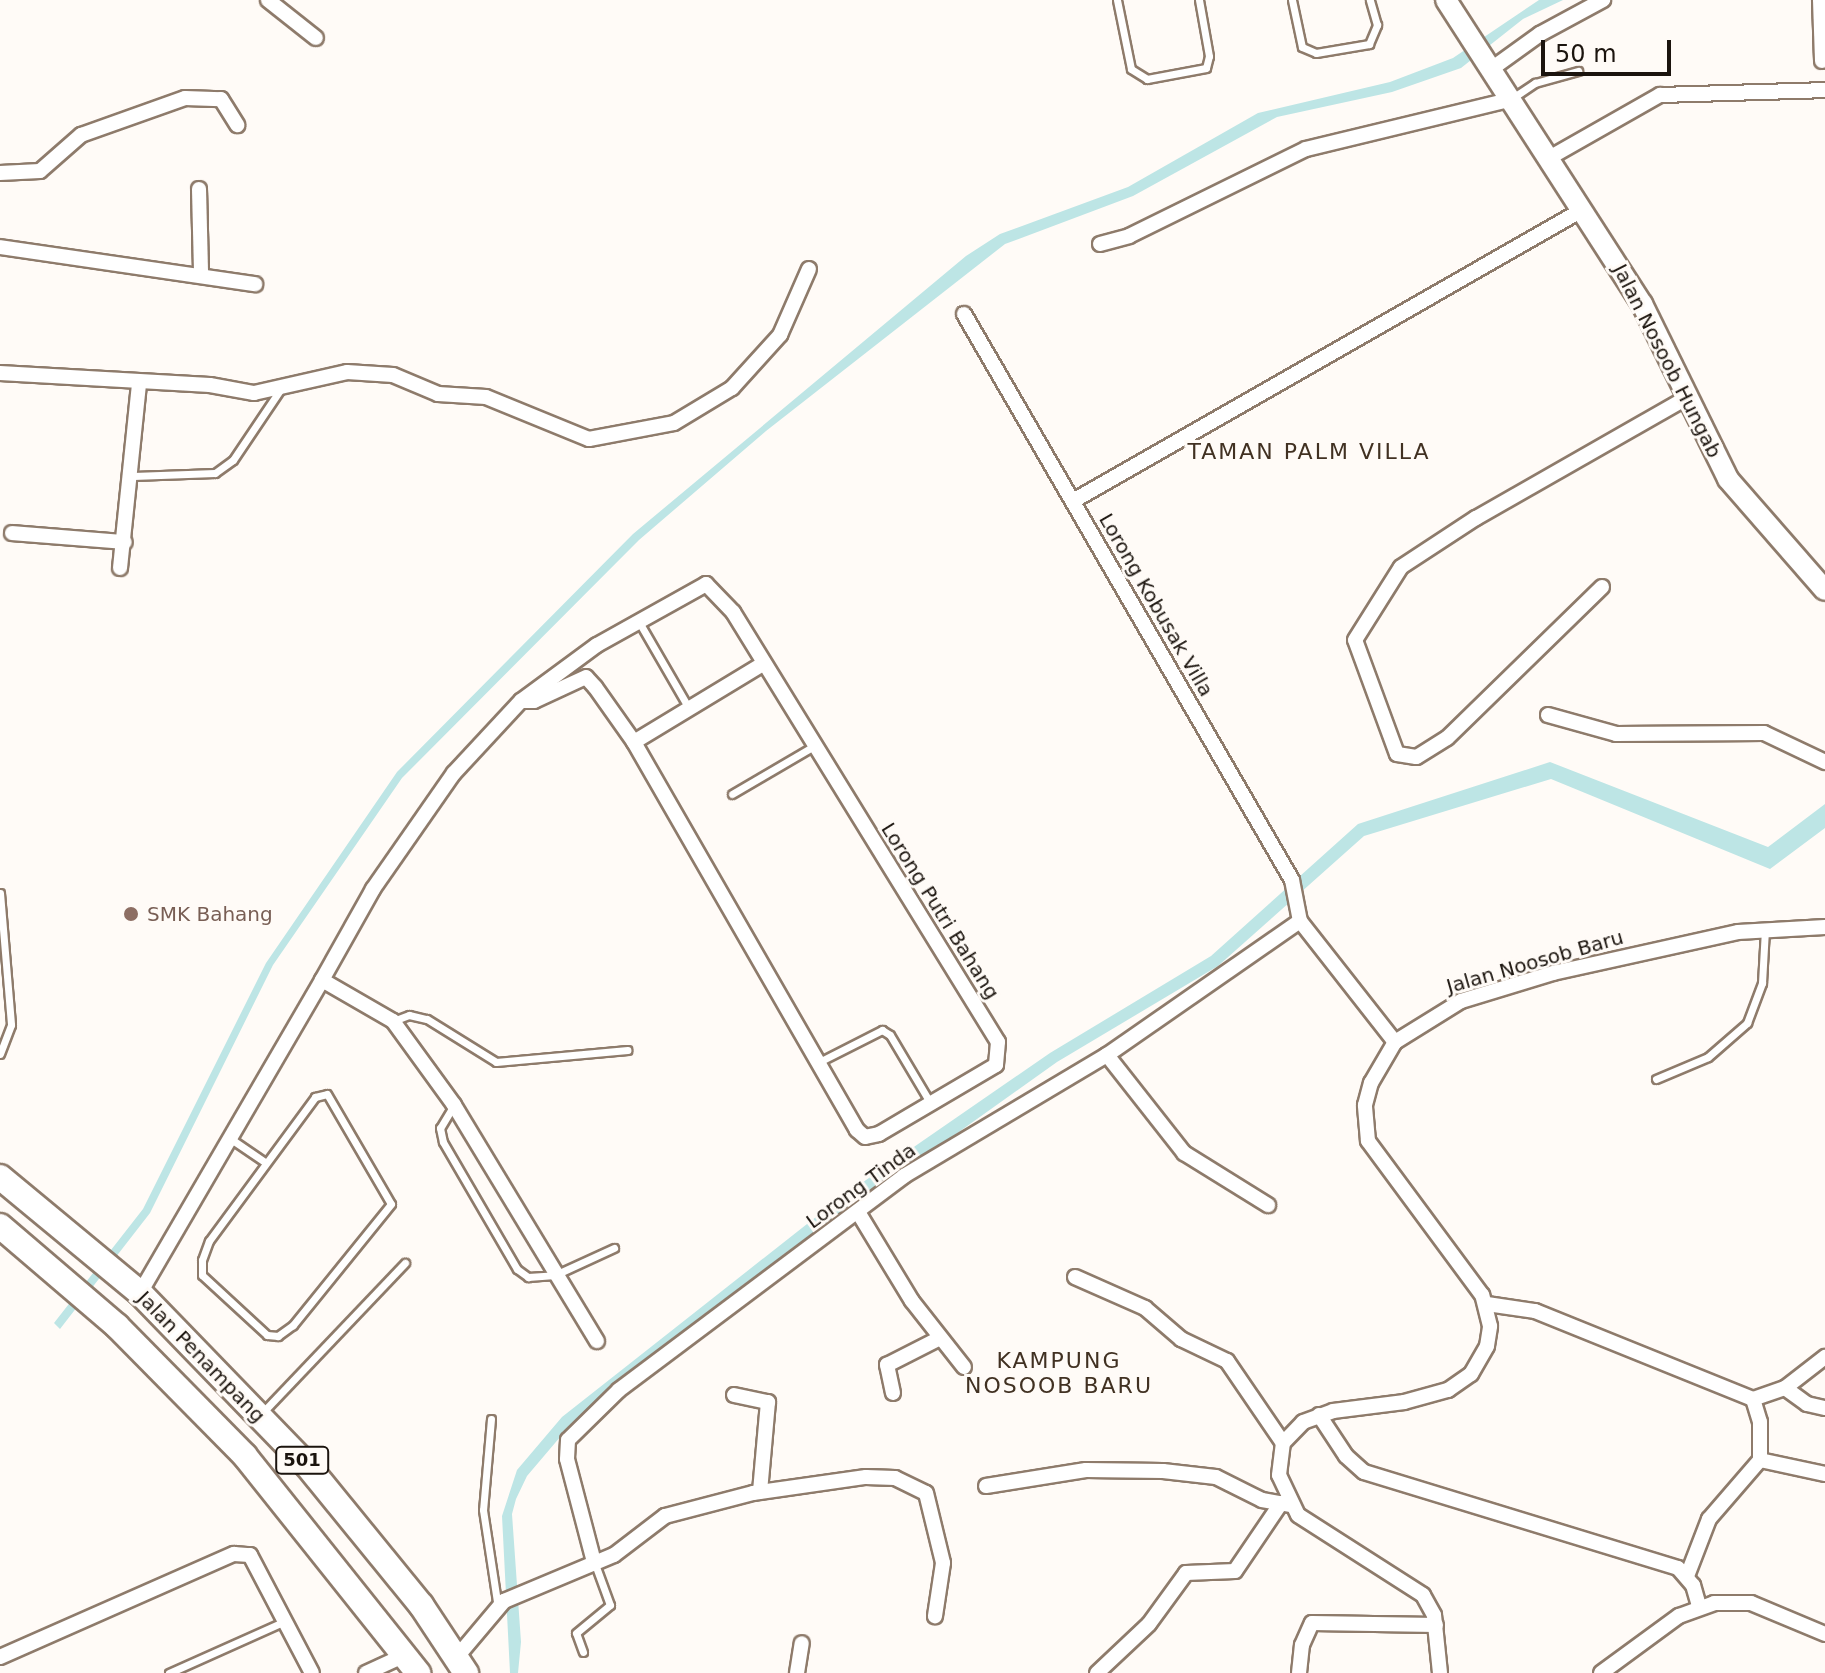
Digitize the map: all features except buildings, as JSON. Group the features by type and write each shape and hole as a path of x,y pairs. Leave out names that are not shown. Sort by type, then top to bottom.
{"main road":[{"name":"Jalan Nosoob Hungab","path":"1446,0 1642,304 1740,496 1825,590"},
{"name":"Jalan Penampang","path":"0,1177 140,1293 258,1416 363,1535 461,1665"},
{"name":"Jalan Penampang","path":"0,1226 84,1294 245,1456 411,1664"}],"street":[{"path":"268,0 316,38"},
{"path":"1488,66 1603,0"},
{"path":"1820,0 1822,61"},
{"path":"1549,158 1660,95 1825,90"},
{"path":"0,173 40,171 81,135 185,98 221,99 237,125"},
{"path":"1100,244 1129,236 1306,149 1508,100"},
{"path":"199,189 201,273"},
{"path":"1073,501 1582,210"},
{"path":"0,247 201,273 255,284"},
{"path":"0,373 139,385 210,385 254,393 280,390 347,372 393,375 438,394 486,397 589,439 674,423 732,388 780,335 809,269"},
{"name":"Lorong Kobusak Villa","path":"964,314 1292,880 1299,899 1300,921"},
{"path":"120,568 133,476 139,385"},
{"path":"1602,587 1447,738 1416,757 1397,754 1355,640 1401,567 1476,518 1688,397"},
{"path":"12,533 125,542"},
{"name":"Lorong Putri Bahang","path":"140,1293 373,889 454,773 521,701 573,661 637,620 706,584 720,592 812,747 998,1042 996,1065 932,1106 865,1137 634,742 573,661"},
{"path":"634,742 763,664"},
{"path":"521,701 534,701 586,677"},
{"path":"1548,715 1616,734 1764,733 1825,762"},
{"path":"1300,921 1395,1042"},
{"name":"Lorong Tinda","path":"594,1562 567,1459 568,1440 629,1382 858,1212 989,1121 1107,1055 1300,921"},
{"name":"Jalan Noosob Baru","path":"1487,1304 1368,1141 1365,1105 1371,1083 1395,1042 1461,1001 1553,973 1765,927 1825,927"},
{"path":"322,980 393,1021 454,1105 597,1341"},
{"path":"1107,1055 1184,1153 1268,1205"},
{"path":"858,1212 940,1338 964,1367"},
{"path":"1075,1277 1145,1308 1181,1339 1227,1361 1283,1443"},
{"path":"1286,1504 1279,1475 1283,1443 1290,1431 1319,1415 1404,1402 1462,1383 1487,1346 1487,1304 1535,1311 1753,1399 1785,1388 1825,1357"},
{"path":"893,1393 887,1365 940,1338"},
{"path":"1785,1388 1807,1404 1825,1408"},
{"path":"734,1395 768,1402 760,1492"},
{"path":"1699,1606 1687,1576 1709,1519 1760,1460 1760,1422 1753,1399"},
{"path":"1319,1415 1346,1456 1364,1472 1504,1518 1636,1553 1687,1576"},
{"path":"1760,1460 1825,1474"},
{"path":"986,1486 1086,1470 1163,1471 1216,1477 1286,1504 1313,1526 1423,1595 1436,1625 1445,1672"},
{"path":"461,1665 501,1605 521,1593 614,1555 665,1516 760,1492 885,1476 926,1493 943,1563 935,1616"},
{"path":"1097,1673 1149,1624 1176,1580 1198,1571 1235,1571 1286,1504"},
{"path":"0,1657 234,1554 256,1559 312,1673"},
{"path":"1601,1673 1699,1606 1751,1603 1825,1634"},
{"path":"1299,1673 1302,1645 1312,1623 1436,1625"},
{"path":"797,1673 802,1643"},
{"path":"366,1673 411,1664"}],"lane":[{"path":"1117,0 1136,77 1206,68 1209,56 1199,0"},
{"path":"1292,0 1302,47 1316,53 1369,44 1377,25 1370,0"},
{"path":"1508,100 1535,83 1578,71"},
{"path":"133,476 215,473 233,460 280,390"},
{"path":"637,620 688,707"},
{"path":"732,794 812,747"},
{"path":"0,893 11,1025 0,1054"},
{"path":"1656,1079 1708,1057 1747,1023 1762,983 1765,927"},
{"path":"393,1021 409,1015 427,1019 496,1062 627,1050"},
{"path":"819,1062 882,1030 890,1035 932,1106"},
{"path":"327,1094 391,1204 293,1325 278,1336 267,1335 202,1275 209,1241 266,1163 315,1097 327,1094"},
{"path":"454,1105 440,1128 465,1185 517,1269 528,1277 555,1275 614,1248"},
{"path":"229,1137 266,1163"},
{"path":"258,1416 328,1349 405,1263"},
{"path":"491,1419 483,1510 501,1605"},
{"path":"583,1652 576,1633 610,1605 594,1562"},
{"path":"169,1673 287,1620"}],"water":[{"path":"1539,0 1563,0 1523,19 1461,68 1392,92 1277,117 1133,196 1005,244 766,431 639,540 402,778 273,965 150,1213 60,1329 54,1323 143,1209 266,963 397,772 633,534 966,256 1000,234 1128,187 1258,113 1390,82 1453,58"},
{"path":"1550,762 1768,847 1825,804 1825,828 1770,869 1551,779 1364,836 1218,966 1057,1062 848,1211 572,1423 527,1476 512,1514 521,1642 518,1673 510,1673 502,1516 517,1470 562,1417 840,1198 1050,1053 1211,956 1358,824"}],"place":[{"name":"SMK Bahang","path":"131,914"}],"district":[{"name":"TAMAN PALM VILLA","path":"1309,452"},
{"name":"KAMPUNG NOSOOB BARU","path":"1059,1372"}]}
